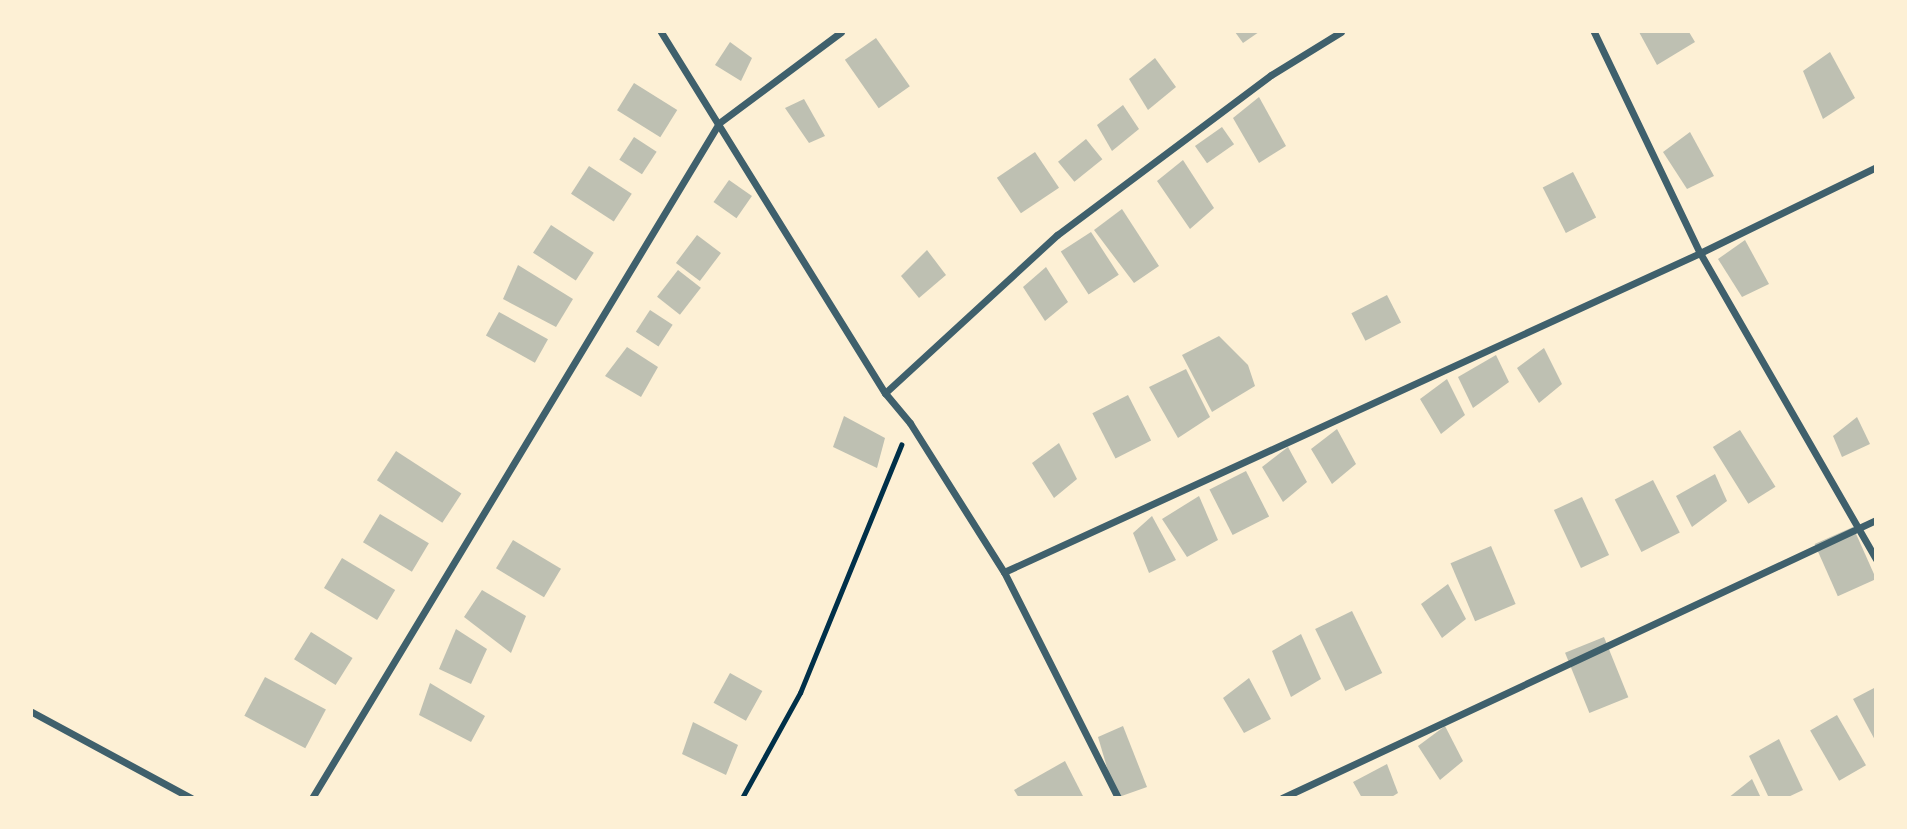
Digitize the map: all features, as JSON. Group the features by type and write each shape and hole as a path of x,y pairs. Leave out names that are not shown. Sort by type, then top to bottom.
{"street":[{"path":"661,32 885,393 909,423 1004,572 1118,797"},
{"path":"312,797 719,122 841,32"},
{"path":"885,393 1057,235 1271,75 1341,32"},
{"path":"1594,32 1700,253 1875,559"},
{"path":"1004,572 1700,253 1875,167"},
{"path":"1282,797 1875,520"},
{"path":"32,712 191,797"}],"path":[{"path":"742,797 800,693 909,423"}],"building":[{"path":"1235,32 1259,32 1243,43"},
{"path":"1639,32 1689,32 1695,42 1657,65"},
{"path":"876,38 910,86 879,108 845,60"},
{"path":"730,42 752,58 741,81 715,65"},
{"path":"1830,52 1855,98 1823,119 1803,71"},
{"path":"1155,58 1176,87 1148,110 1129,79"},
{"path":"634,83 677,110 660,137 617,110"},
{"path":"1259,97 1286,146 1259,163 1233,118"},
{"path":"804,99 825,136 809,143 785,108"},
{"path":"1123,105 1139,129 1112,151 1097,125"},
{"path":"1222,127 1234,144 1207,163 1195,146"},
{"path":"1690,132 1714,176 1687,189 1663,152"},
{"path":"634,137 657,152 642,174 619,160"},
{"path":"1086,139 1102,159 1074,182 1058,162"},
{"path":"1035,152 1059,188 1021,213 997,178"},
{"path":"1183,160 1214,208 1190,229 1157,181"},
{"path":"589,166 632,194 614,221 571,194"},
{"path":"1573,172 1596,217 1566,233 1543,187"},
{"path":"729,180 752,196 736,218 714,202"},
{"path":"1122,209 1159,266 1134,283 1094,230"},
{"path":"551,225 594,253 576,280 533,253"},
{"path":"1091,232 1119,275 1089,294 1061,252"},
{"path":"697,235 721,253 700,281 676,263"},
{"path":"1745,240 1769,284 1742,297 1718,259"},
{"path":"927,250 946,275 919,298 901,276"},
{"path":"518,265 573,299 556,327 503,299"},
{"path":"1046,267 1068,302 1045,321 1023,287"},
{"path":"678,270 701,288 680,315 657,297"},
{"path":"1387,295 1401,323 1365,341 1351,313"},
{"path":"650,310 673,325 658,347 636,332"},
{"path":"499,312 548,339 535,363 486,336"},
{"path":"1219,336 1248,365 1255,386 1212,412 1182,355"},
{"path":"627,347 658,367 641,397 605,376"},
{"path":"1544,348 1562,384 1539,403 1517,368"},
{"path":"1496,355 1509,382 1473,408 1458,377"},
{"path":"1186,369 1210,417 1178,438 1149,387"},
{"path":"1447,379 1465,415 1441,434 1420,399"},
{"path":"1128,395 1151,440 1116,459 1092,413"},
{"path":"844,416 885,438 877,468 833,447"},
{"path":"1857,417 1870,444 1842,457 1833,436"},
{"path":"1337,429 1356,464 1332,484 1311,449"},
{"path":"1740,430 1776,487 1748,504 1713,447"},
{"path":"1059,443 1077,479 1054,498 1032,463"},
{"path":"1288,447 1307,482 1283,502 1262,467"},
{"path":"396,451 461,493 442,523 377,480"},
{"path":"1246,471 1269,516 1233,535 1209,490"},
{"path":"1715,474 1727,501 1692,527 1676,496"},
{"path":"1653,480 1680,533 1641,552 1615,500"},
{"path":"1199,496 1218,540 1187,557 1162,519"},
{"path":"1582,497 1609,555 1581,568 1554,510"},
{"path":"380,514 429,543 412,572 363,542"},
{"path":"1152,516 1176,560 1149,573 1133,533"},
{"path":"1853,527 1876,579 1838,596 1815,544"},
{"path":"513,540 561,569 544,597 496,568"},
{"path":"1491,546 1516,604 1475,621 1450,563"},
{"path":"342,558 395,590 377,620 324,588"},
{"path":"1448,584 1466,619 1442,638 1421,604"},
{"path":"482,590 526,616 511,653 464,617"},
{"path":"1352,611 1382,673 1345,691 1315,629"},
{"path":"456,629 487,649 471,684 439,669"},
{"path":"311,632 353,658 336,685 294,659"},
{"path":"1301,634 1321,679 1291,697 1272,651"},
{"path":"1604,637 1628,697 1589,713 1565,653"},
{"path":"730,673 762,691 746,721 714,703"},
{"path":"265,677 326,709 305,748 244,716"},
{"path":"1249,678 1271,719 1244,733 1223,698"},
{"path":"430,683 485,716 471,742 419,715"},
{"path":"1876,687 1876,742 1853,699"},
{"path":"1837,715 1866,765 1839,781 1810,730"},
{"path":"693,722 738,745 726,775 682,754"},
{"path":"1123,726 1147,787 1116,798 1098,737"},
{"path":"1445,726 1463,761 1440,780 1418,746"},
{"path":"1779,739 1803,790 1786,798 1769,798 1749,756"},
{"path":"1065,761 1084,798 1019,798 1014,790"},
{"path":"1387,764 1398,793 1390,798 1362,798 1353,782"},
{"path":"1752,779 1761,798 1728,798"}]}
